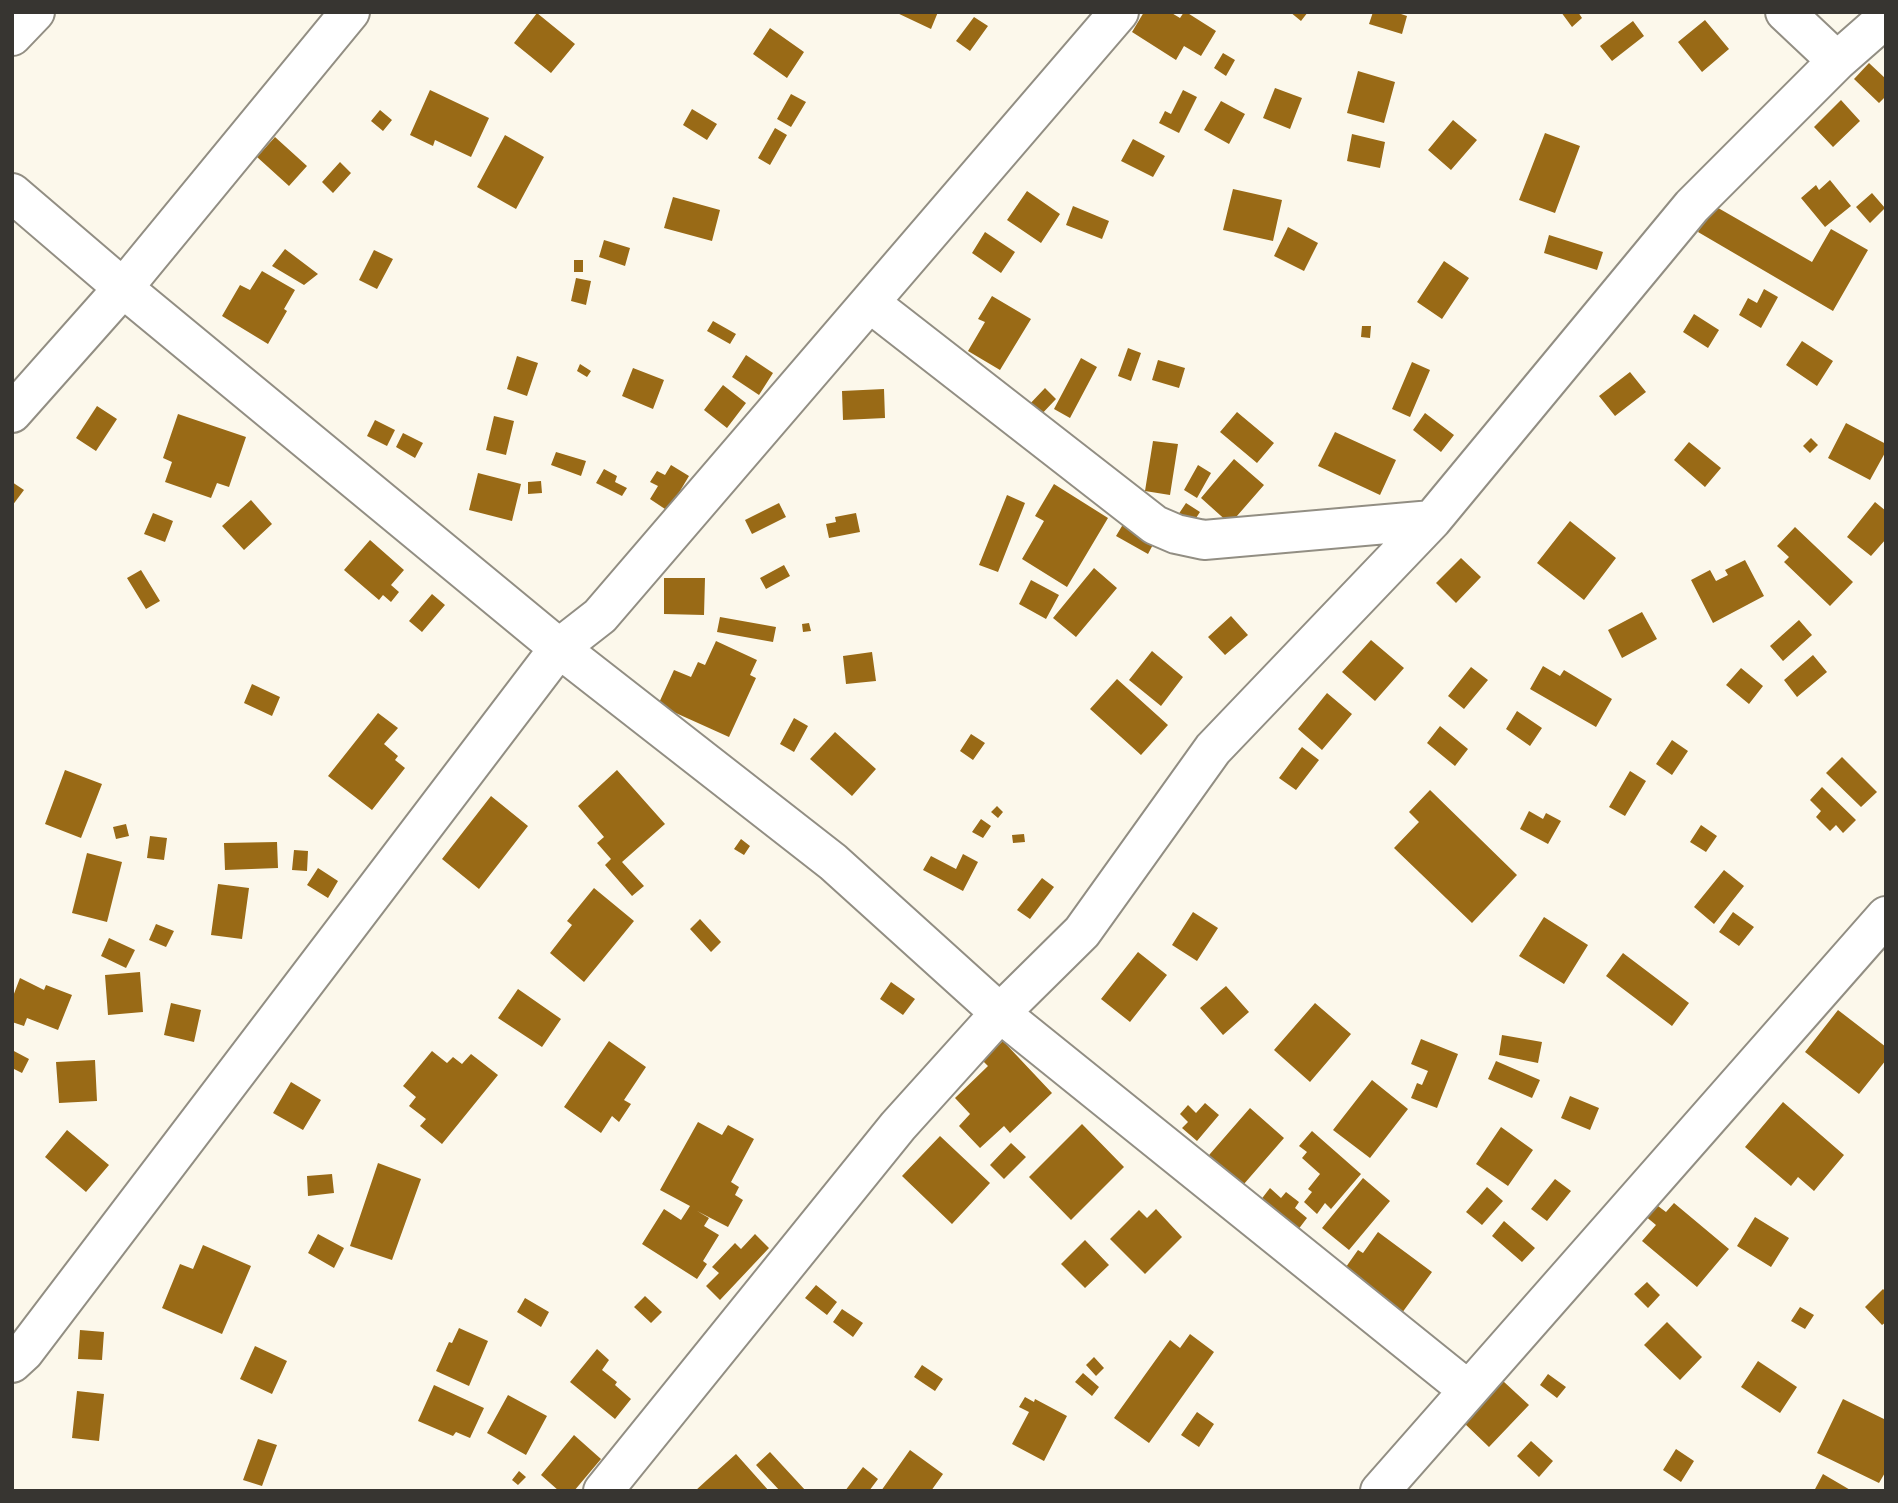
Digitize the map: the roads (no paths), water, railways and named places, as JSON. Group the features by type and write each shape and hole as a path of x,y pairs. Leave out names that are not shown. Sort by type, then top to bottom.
{"street":[{"path":"12,36 35,12"},
{"path":"12,413 123,289 350,12"},
{"path":"12,1363 24,1352 559,648 600,616 1119,12"},
{"path":"1785,12 1837,61"},
{"path":"603,1491 898,1126 1000,1013 1082,932 1213,749 1432,520 1692,206 1837,61 1886,18"},
{"path":"12,193 123,289 559,648 833,862 1000,1013 1468,1390"},
{"path":"870,303 1155,525 1176,534 1204,540 1432,520"},
{"path":"1380,1491 1886,916"}]}
